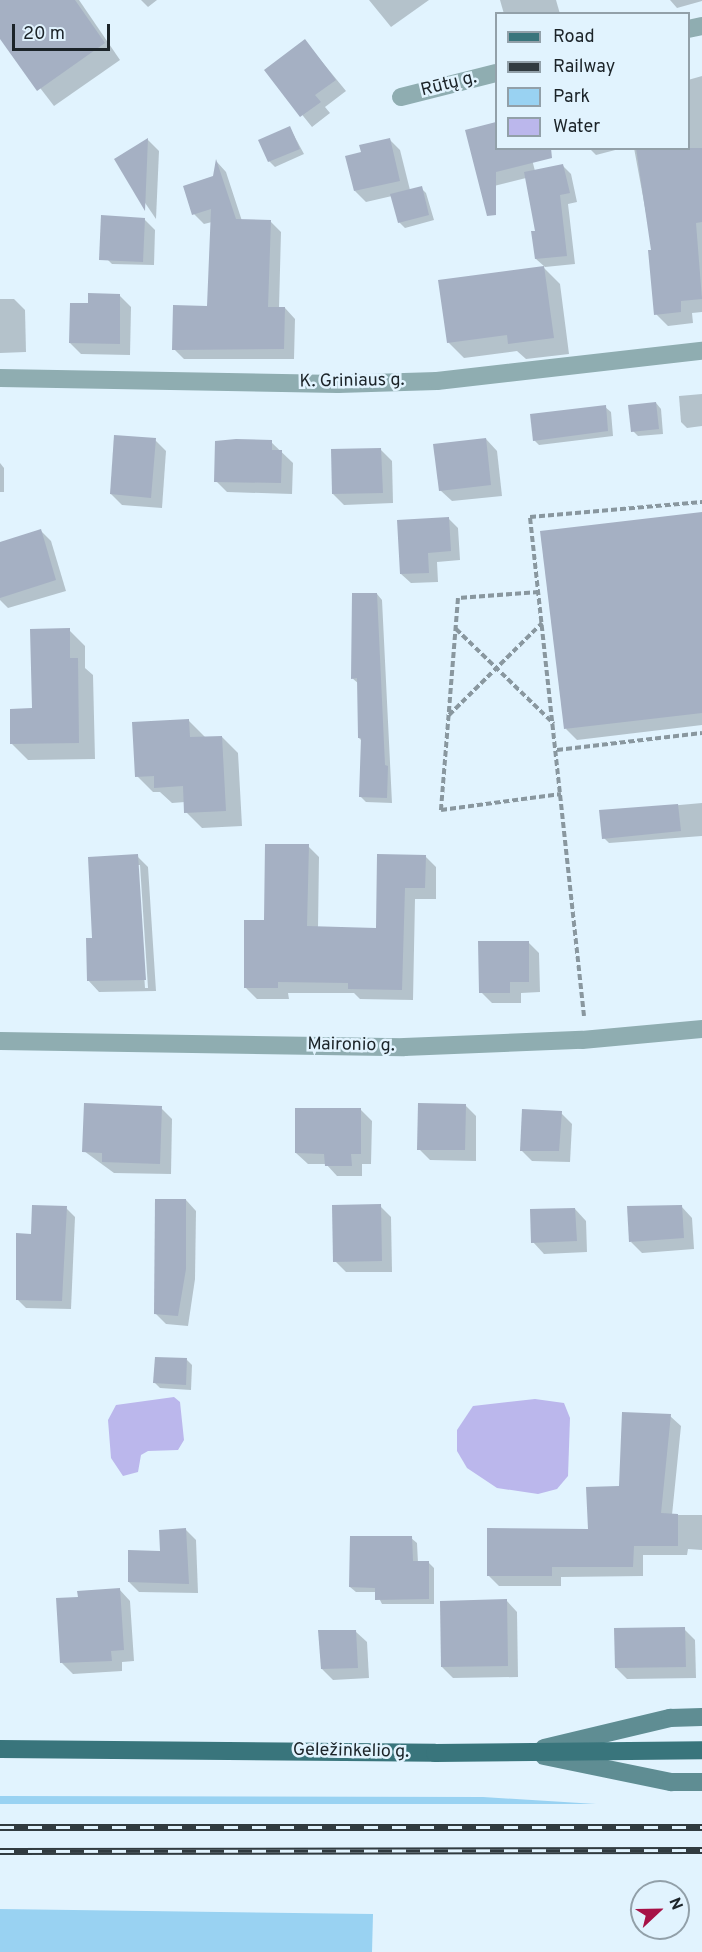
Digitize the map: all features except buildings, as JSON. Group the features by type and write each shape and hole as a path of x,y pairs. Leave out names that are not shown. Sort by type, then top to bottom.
{"main road":[{"name":"Geležinkelio g.","path":"0,1749 528,1752 702,1750"}],"street":[{"name":"Rūtų g.","path":"401,97 495,73"},
{"name":"K. Griniaus g.","path":"0,378 338,384 437,381 702,351"},
{"name":"Maironio g.","path":"0,1041 404,1047 582,1040 702,1029"},
{"path":"528,1752 670,1718 702,1718"},
{"path":"528,1752 671,1782 702,1782"}],"path":[{"path":"582,1040 585,1003 530,517 702,502"},
{"path":"539,592 458,598 441,810 561,794"},
{"path":"448,716 542,622"},
{"path":"455,628 554,724"},
{"path":"556,750 702,733"}],"green space":[{"path":"0,1796 483,1797 596,1804 0,1804"},
{"path":"0,1909 373,1914 372,1952 0,1952"}],"water":[{"path":"174,1397 180,1402 184,1440 178,1450 148,1451 141,1455 138,1472 123,1476 111,1458 108,1420 116,1405"},
{"path":"535,1399 564,1403 570,1418 568,1476 557,1489 538,1494 497,1488 467,1468 457,1451 457,1430 473,1406"}],"railway":[{"path":"0,1827 702,1827"},
{"path":"0,1851 702,1850"}]}
